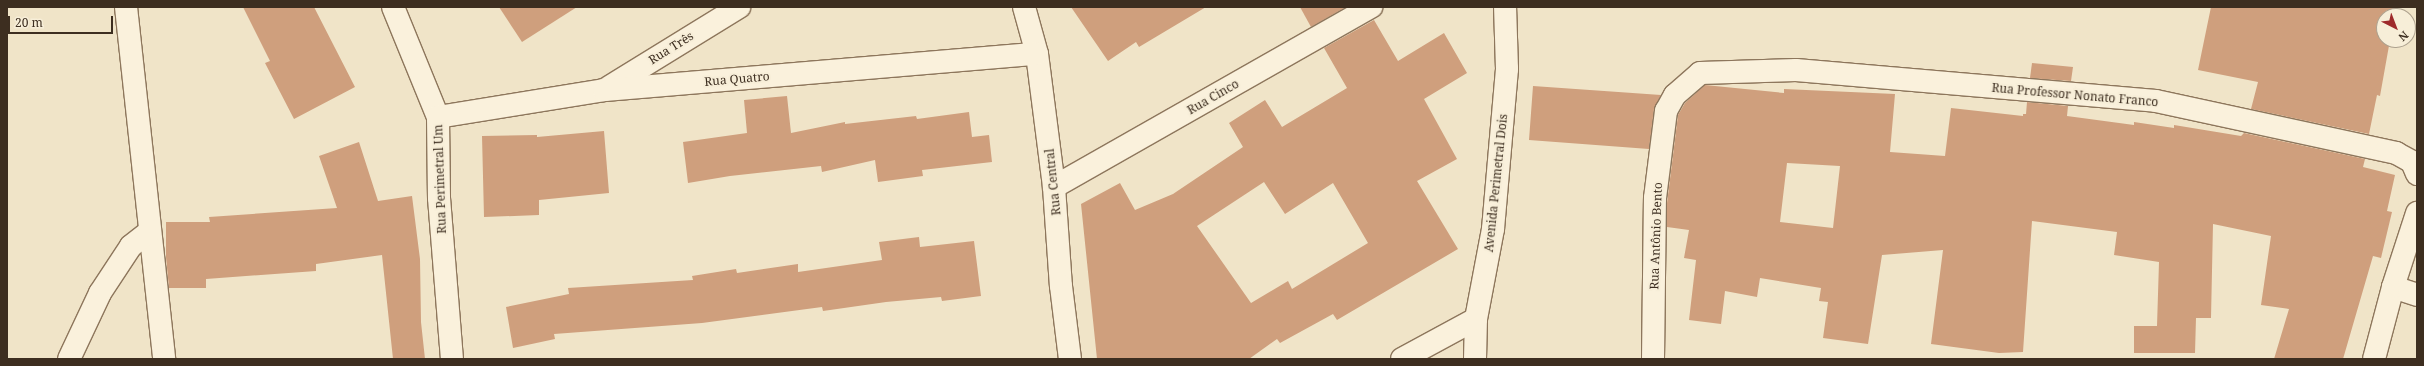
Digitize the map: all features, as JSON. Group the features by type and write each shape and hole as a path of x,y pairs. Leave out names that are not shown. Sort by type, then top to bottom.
{"street":[{"path":"126,7 164,359"},
{"name":"Rua Perimetral Um","path":"393,7 438,116 439,198 452,359"},
{"name":"Rua Três","path":"604,90 739,7"},
{"name":"Rua Central","path":"1024,7 1037,54 1054,187 1062,286 1070,359"},
{"name":"Rua Cinco","path":"1054,187 1371,7"},
{"name":"Avenida Perimetral Dois","path":"1475,359 1476,319 1493,229 1507,69 1505,7"},
{"name":"Rua Quatro","path":"438,116 604,90 1037,54"},
{"name":"Rua Professor Nonato Franco","path":"1717,72 1796,70 2156,101 2396,153 2412,162 2417,174"},
{"name":"Rua Antônio Bento","path":"1653,359 1655,198 1666,111 1675,95 1700,73 1717,72"},
{"path":"2374,359 2392,287 2417,214"},
{"path":"69,359 100,293 131,246 150,231"},
{"path":"2392,287 2417,294"},
{"path":"1402,359 1476,319"}],"building":[{"path":"243,7 314,7 355,87 294,119 265,63 270,61"},
{"path":"499,7 577,7 522,42"},
{"path":"1071,7 1206,7 1139,47 1136,42 1108,61"},
{"path":"1300,7 1346,7 1311,27"},
{"path":"2211,7 2396,7 2376,8 2376,48 2389,48 2380,96 2377,95 2369,134 2251,109 2258,82 2198,70"},
{"path":"1374,20 1398,61 1444,33 1467,73 1424,99 1457,159 1417,181 1458,249 1337,320 1333,314 1280,343 1277,339 1249,359 1097,359 1081,204 1120,183 1135,210 1173,194 1243,147 1229,123 1265,100 1282,127 1347,88 1324,48","holes":["1264,182 1285,214 1333,183 1368,243 1292,289 1288,281 1251,303 1197,226"]},
{"path":"2032,63 2073,67 2071,81 2030,78"},
{"path":"1705,85 1784,93 1784,89 1895,94 1890,152 1945,156 1951,108 2023,116 2023,114 2026,114 2027,102 2068,106 2067,116 2134,125 2134,122 2174,128 2174,125 2241,136 2244,133 2365,159 2363,167 2395,175 2387,211 2392,212 2381,258 2373,256 2343,359 2274,359 2289,309 2261,305 2271,236 2213,224 2211,318 2196,318 2195,353 2134,353 2134,326 2157,326 2159,262 2114,255 2117,232 2032,221 2023,352 1999,353 1931,344 1943,250 1882,255 1868,344 1823,338 1828,302 1819,301 1821,288 1760,278 1757,297 1725,291 1721,324 1689,320 1696,260 1684,258 1689,230 1667,227 1667,203 1678,115 1685,103","holes":["1787,163 1840,166 1833,228 1780,222"]},
{"path":"1533,86 1661,95 1654,109 1649,149 1529,140"},
{"path":"787,96 791,133 845,122 845,124 916,116 917,119 969,112 972,137 989,135 992,162 922,170 923,176 878,182 875,160 822,172 821,166 730,176 688,183 683,142 747,133 744,100"},
{"path":"604,131 609,193 539,200 539,215 484,217 482,136 537,135 537,137"},
{"path":"359,142 378,201 412,196 420,259 421,322 425,359 393,359 382,255 316,264 316,271 206,279 206,288 169,288 166,257 166,222 210,222 209,217 337,208 319,156"},
{"path":"919,237 920,247 974,241 981,296 942,301 941,297 886,302 823,311 822,307 702,323 554,334 555,339 513,348 506,307 569,294 568,288 693,280 692,276 736,269 737,273 798,264 798,272 882,260 879,242"}]}
